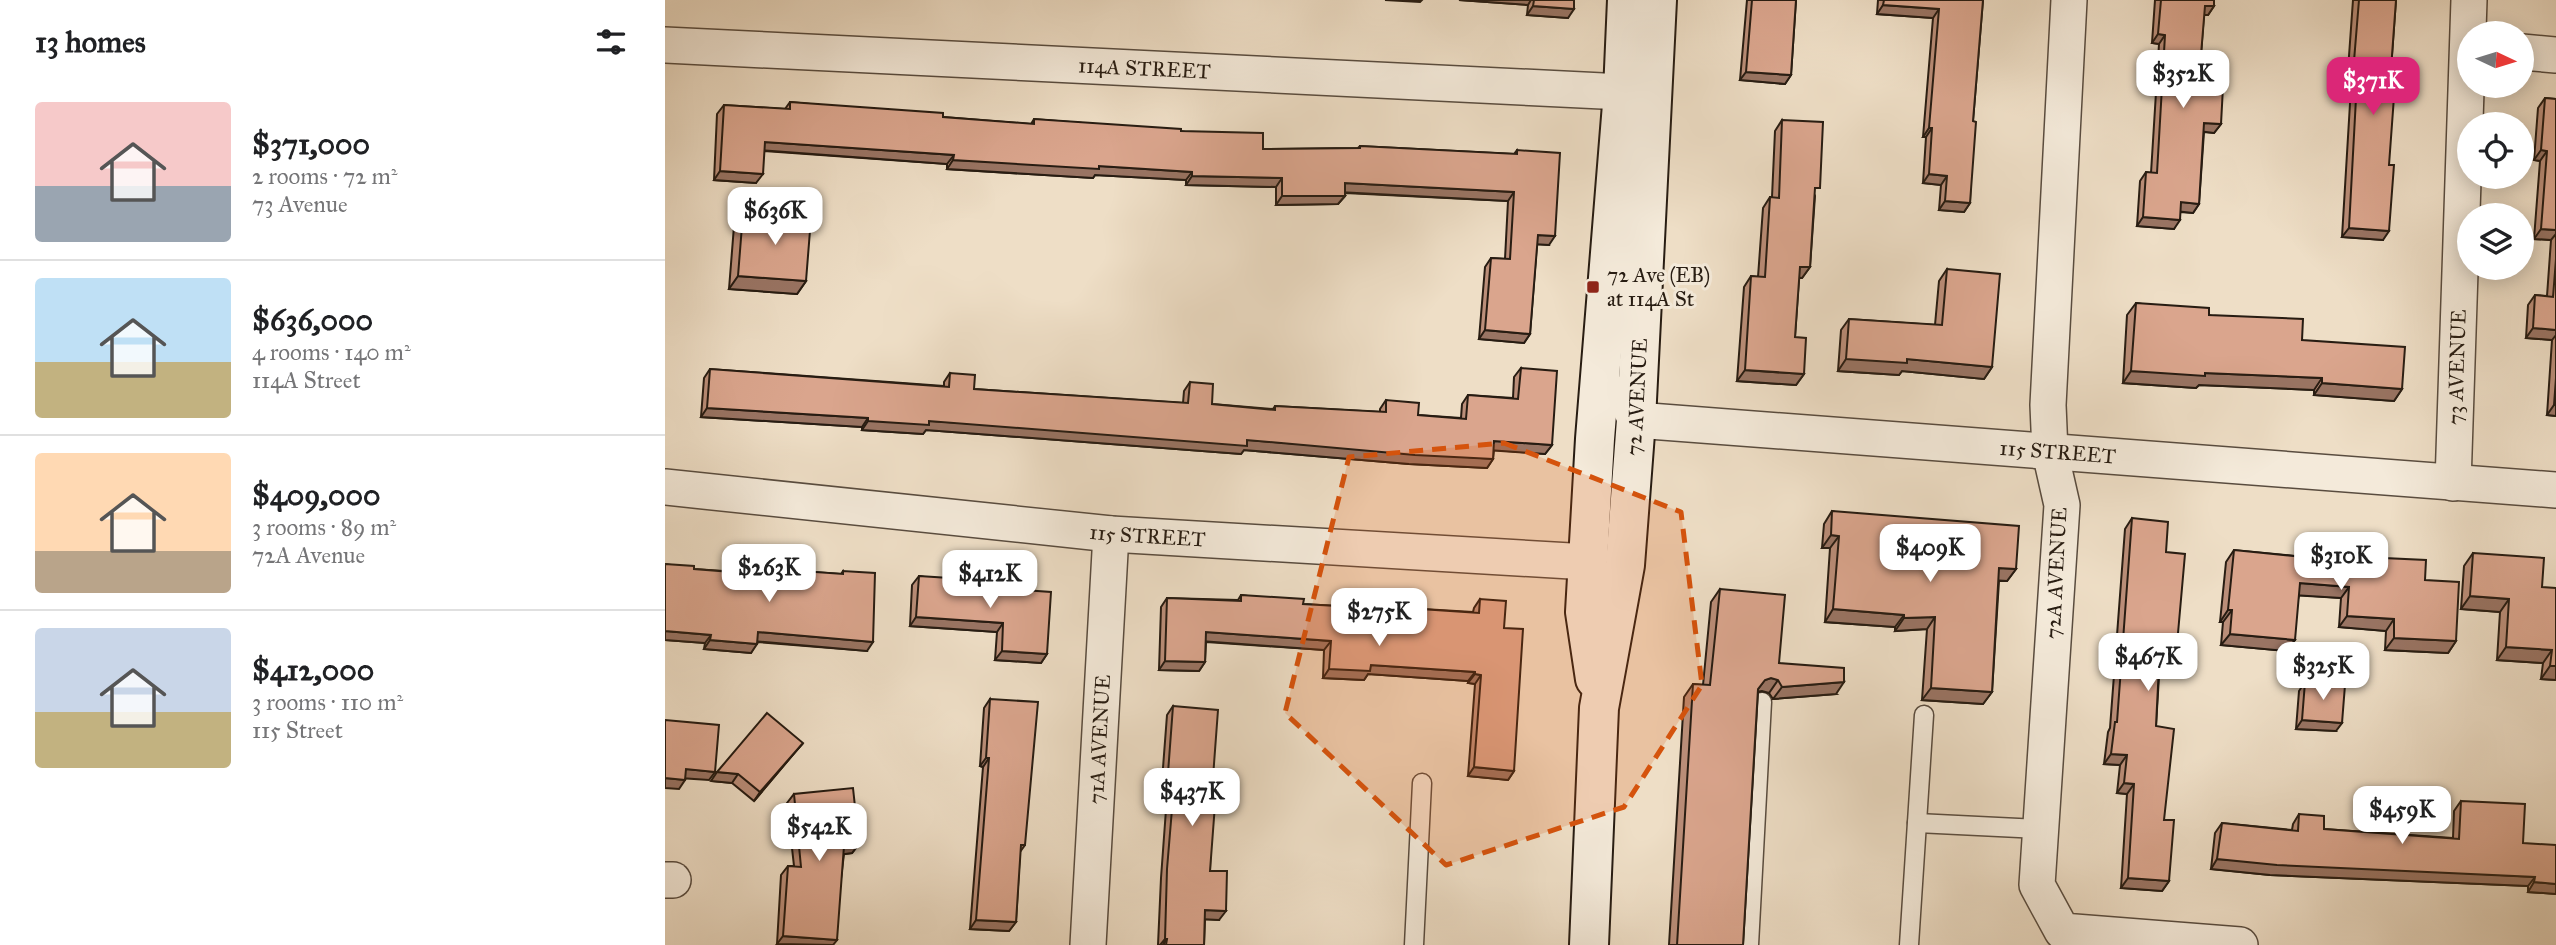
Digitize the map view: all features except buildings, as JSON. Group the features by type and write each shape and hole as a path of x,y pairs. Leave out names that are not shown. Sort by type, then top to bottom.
{"main road":[{"name":"72 AVENUE","path":"1599,708 1585,612 1623,92 1627,0"},
{"name":"72 AVENUE","path":"1589,945 1599,708 1625,565 1636,420 1657,0"}],"street":[{"name":"72A AVENUE","path":"2070,0 2048,394 2050,452 2062,505 2037,885 2061,931 2240,945"},
{"name":"73 AVENUE","path":"2469,0 2469,21"},
{"name":"114A STREET","path":"665,45 1623,92"},
{"path":"2534,53 2556,55"},
{"name":"73 AVENUE","path":"2453,483 2467,98"},
{"path":"1602,351 1636,420"},
{"name":"115 STREET","path":"1636,420 2556,490"},
{"name":"115 STREET","path":"665,487 1111,534 1588,562"},
{"name":"71A AVENUE","path":"1088,945 1111,534"}],"lane":[{"path":"1749,945 1762,702"},
{"path":"1909,945 1924,715"},
{"path":"1414,945 1422,783"},
{"path":"1917,823 2041,829"}],"highlighted area":[{"path":"1504,443 1681,512 1702,685 1624,807 1446,865 1285,713 1349,457"}],"place":[{"name":"72 Ave (EB) at 114A St","path":"1593,287"}]}
